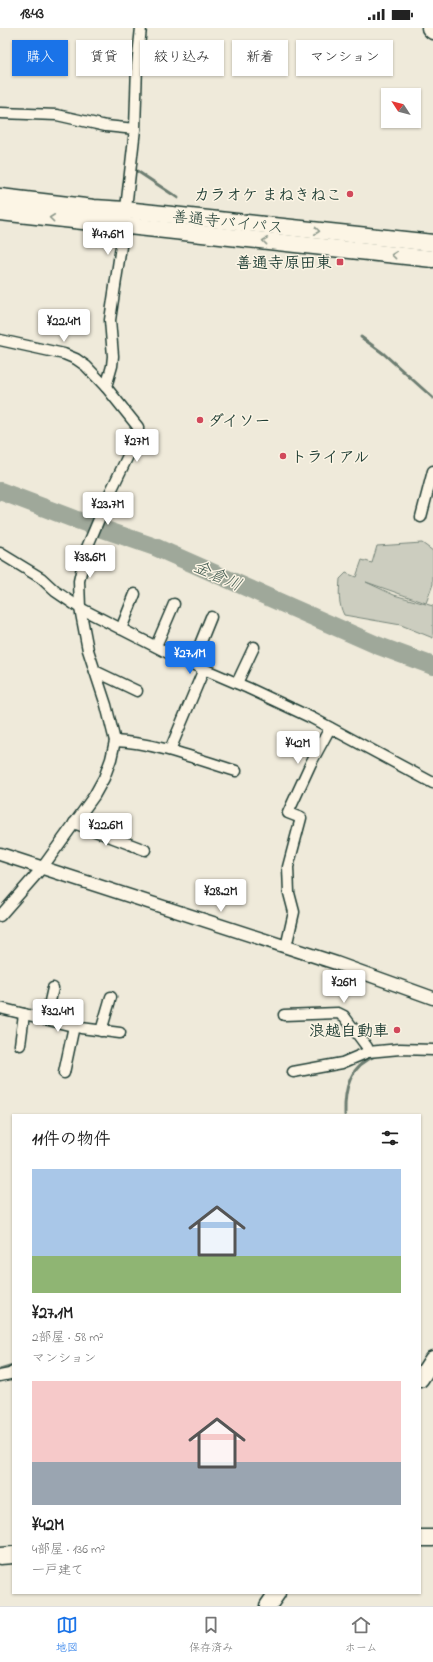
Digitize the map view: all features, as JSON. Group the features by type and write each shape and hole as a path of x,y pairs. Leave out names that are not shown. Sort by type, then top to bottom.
{"main road":[{"path":"430,28 433,31"},
{"name":"善通寺バイパス","path":"0,197 94,208 125,218 433,259"},
{"name":"善通寺バイパス","path":"0,212 125,218 433,243"},
{"path":"421,1377 433,1359"},
{"path":"421,1538 433,1538"},
{"path":"0,1556 12,1555"},
{"path":"262,1606 270,1594"},
{"path":"268,1606 276,1594"}],"street":[{"path":"106,387 112,366 113,356 110,320 125,218 135,129 137,65 141,28"},
{"path":"0,113 57,115 106,126 135,129"},
{"path":"0,340 64,354 76,359 86,366 106,387 138,427 138,434 110,493 86,550 79,581 80,608 88,650 106,706 115,741 111,759 104,778 94,796 42,868 0,916"},
{"path":"421,517 433,471"},
{"path":"0,553 26,569 80,608 192,664 237,683 330,728 433,783"},
{"path":"121,629 135,594"},
{"path":"156,646 174,604"},
{"path":"192,664 211,617"},
{"path":"237,683 254,647"},
{"path":"170,750 204,669"},
{"path":"95,671 137,691"},
{"path":"286,947 294,912 289,893 288,867 301,818 288,813 311,763 330,728"},
{"path":"115,741 133,742 170,750 236,771"},
{"path":"74,823 145,850"},
{"path":"0,854 286,947 433,998"},
{"path":"0,903 11,904"},
{"path":"46,1019 54,988"},
{"path":"101,1031 112,997"},
{"path":"0,1008 74,1026 120,1033"},
{"path":"284,1016 338,1013 344,1016 367,1047 368,1052"},
{"path":"20,1045 24,1014"},
{"path":"64,1073 74,1026"},
{"path":"294,1072 342,1063 368,1052 400,1049 433,1050"},
{"path":"0,1376 12,1373"}],"shaded area":[{"path":"422,543 433,551 433,584 426,603 366,582 394,595 433,606 433,638 401,625 344,615 339,598 339,589 340,579 346,573 356,577 362,560 372,563 377,546"}],"waterway":[{"path":"137,171 178,198"},
{"path":"361,337 384,354 433,398"},
{"name":"金倉川","path":"0,491 155,547 379,646 433,666"},
{"path":"345,1114 346,1096 350,1079 360,1065 377,1055"},
{"path":"0,1370 12,1366"}],"place":[{"name":"カラオケ まねきねこ","path":"350,194"},
{"name":"善通寺原田東","path":"340,262"},
{"name":"ダイソー","path":"200,420"},
{"name":"トライアル","path":"283,456"},
{"name":"浪越自動車","path":"397,1030"}]}
